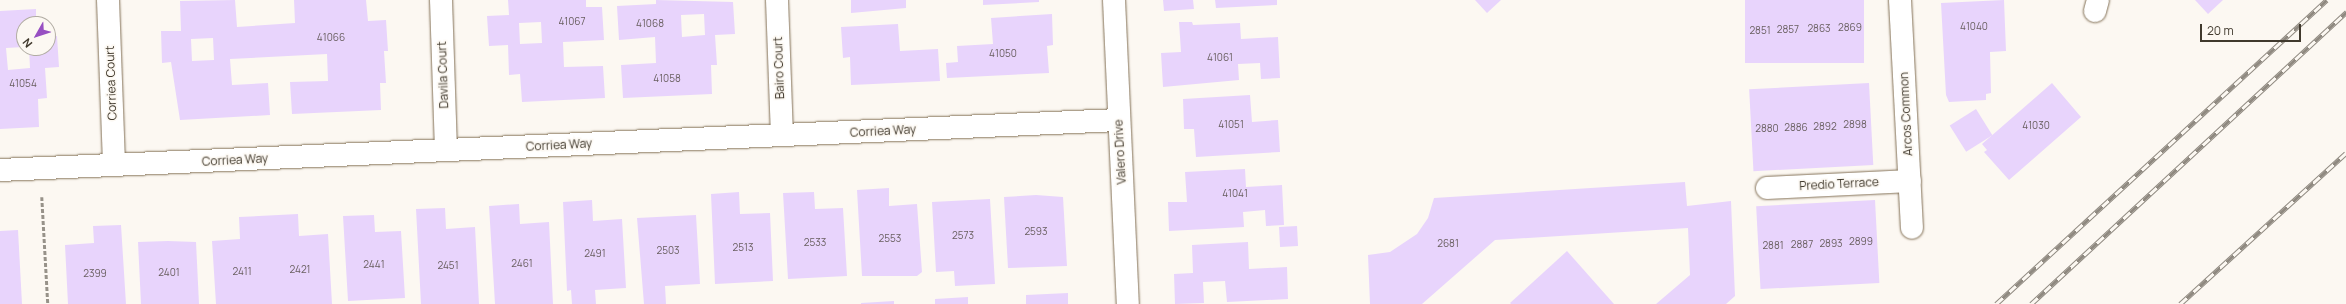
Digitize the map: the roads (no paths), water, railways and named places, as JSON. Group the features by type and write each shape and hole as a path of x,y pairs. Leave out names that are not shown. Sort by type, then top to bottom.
{"street":[{"name":"Corriea Court","path":"108,0 114,165"},
{"name":"Davila Court","path":"441,0 446,150"},
{"name":"Bairo Court","path":"777,0 782,135"},
{"name":"Valero Drive","path":"1114,0 1118,120 1128,304"},
{"name":"Arcos Common","path":"1900,0 1912,228"},
{"name":"Corriea Way","path":"0,170 1118,120"},
{"name":"Predio Terrace","path":"1767,188 1910,181"}],"railway":[{"path":"1996,304 2327,0"},
{"path":"2031,304 2346,12"},
{"path":"2180,304 2346,153"}]}
